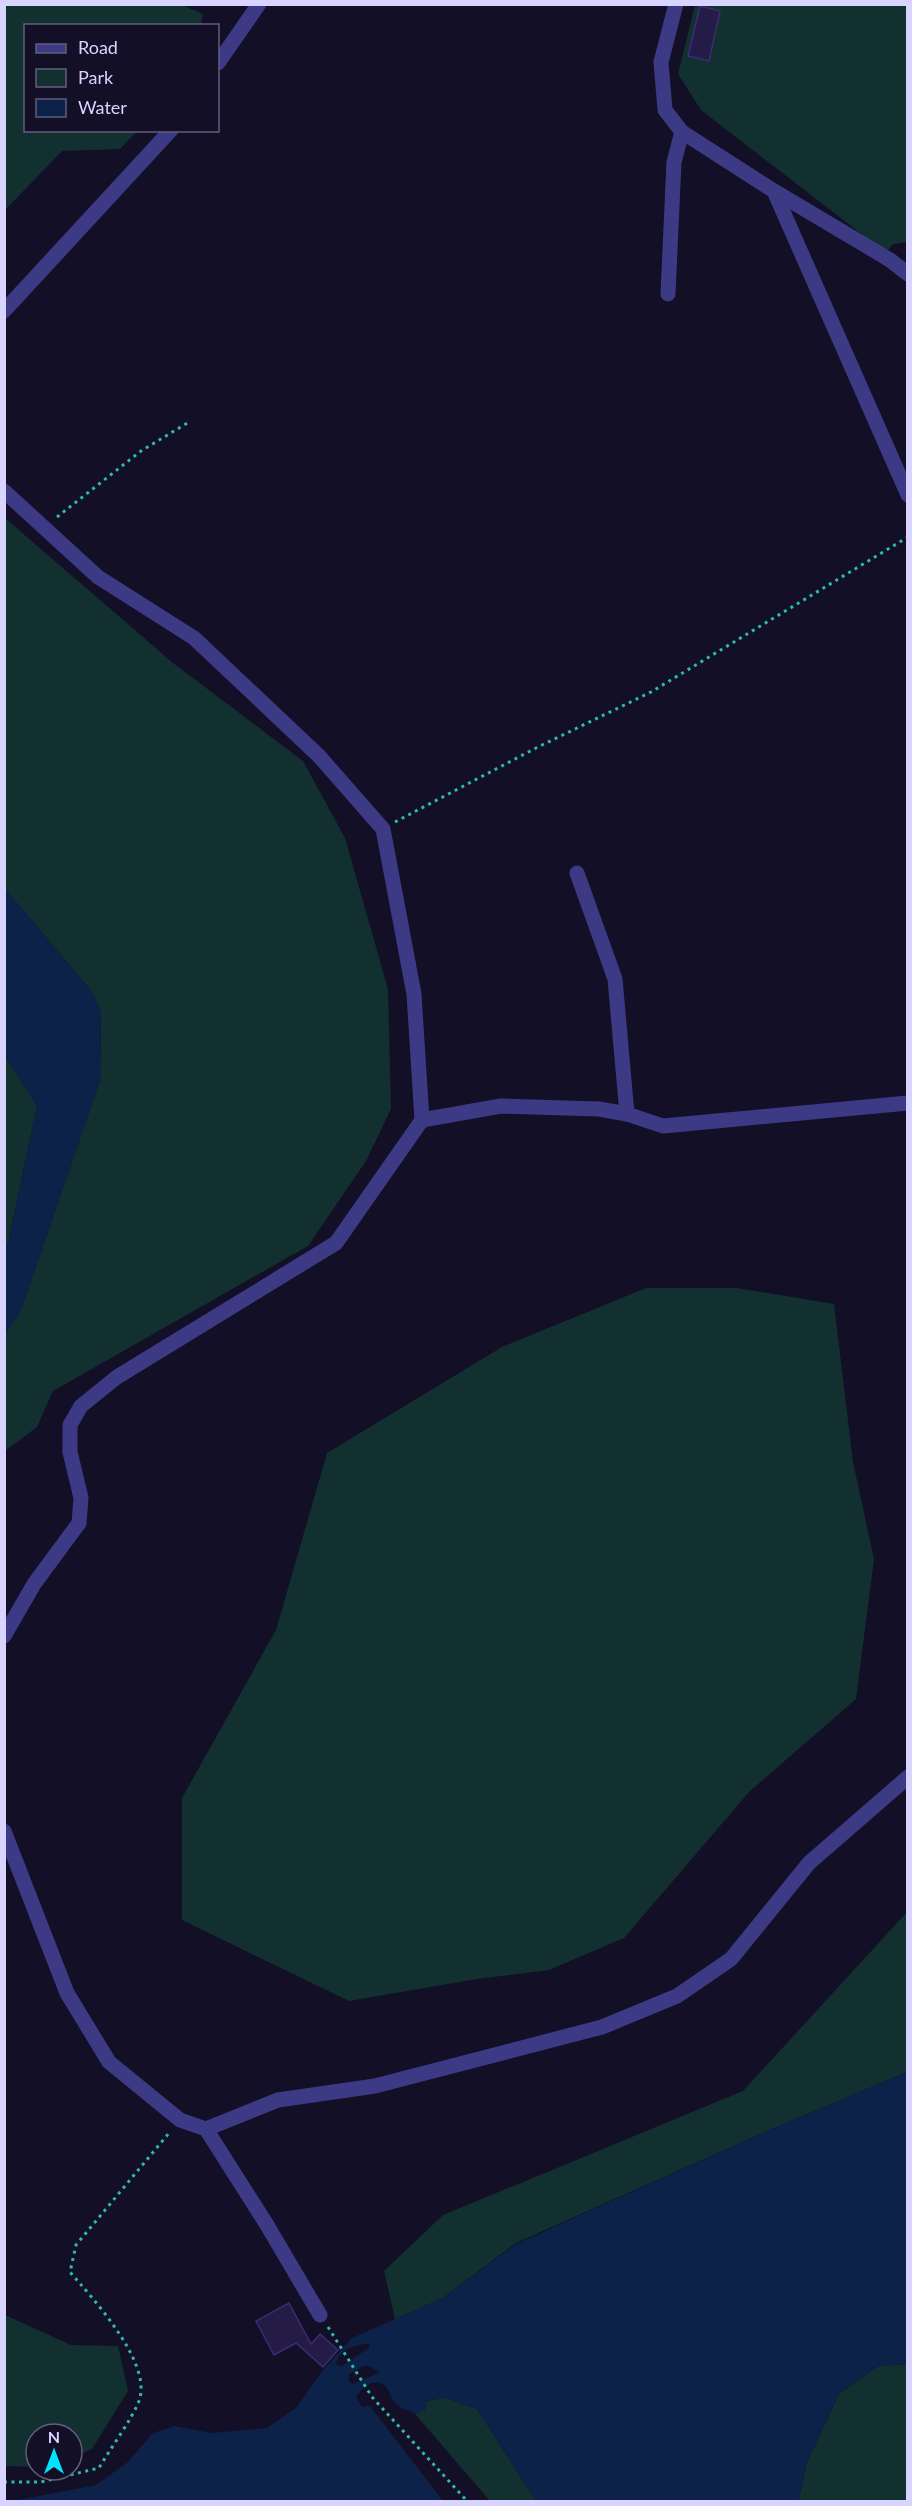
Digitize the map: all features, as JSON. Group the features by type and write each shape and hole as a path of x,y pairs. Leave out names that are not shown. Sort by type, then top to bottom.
{"street":[{"path":"219,62 259,4"},
{"path":"676,4 661,62 666,110 682,132 774,191 890,260 908,274"},
{"path":"4,311 169,132"},
{"path":"668,294 674,162 682,132"},
{"path":"774,191 908,495"},
{"path":"4,491 98,577 194,638 319,756 383,829 414,994 422,1120 336,1243 117,1377 81,1406 70,1425 70,1452 81,1498 79,1523 34,1584 4,1636"},
{"path":"577,873 615,979 627,1114"},
{"path":"422,1120 501,1106 599,1109 627,1114 663,1126 908,1103"},
{"path":"206,2129 279,2100 375,2086 602,2027 677,1996 731,1959 809,1863 908,1777"},
{"path":"4,1831 67,1993 109,2062 180,2120 206,2129 267,2225 320,2315"}],"path":[{"path":"44,527 141,451 189,422"},
{"path":"383,829 536,748 651,692 908,537"},
{"path":"4,2482 41,2482 99,2468 139,2400 142,2378 114,2323 70,2271 76,2245 180,2120"},
{"path":"320,2315 337,2338 372,2397 468,2502"}],"green space":[{"path":"5,5 182,5 203,14 201,24 24,24 24,132 136,132 120,149 62,151 5,210"},
{"path":"695,5 907,5 907,242 893,244 886,253 701,110 678,74"},
{"path":"5,518 173,663 303,761 345,838 388,989 391,1109 366,1161 308,1246 53,1391 37,1427 5,1451 4,1333 20,1313 100,1080 101,1014 93,993 5,889"},
{"path":"5,1056 37,1106 5,1258"},
{"path":"646,1288 737,1288 834,1304 853,1462 874,1559 856,1699 749,1792 624,1938 549,1970 477,1979 349,2001 182,1920 182,1798 276,1630 327,1453 502,1347"},
{"path":"907,1912 907,2072 765,2132 516,2243 443,2298 395,2319 384,2271 443,2215 743,2091"},
{"path":"5,2315 71,2345 118,2346 128,2391 92,2449 84,2453 84,2422 24,2422 24,2467 5,2466"},
{"path":"907,2364 907,2501 798,2502 807,2462 839,2394 878,2366"},
{"path":"443,2397 477,2409 536,2501 490,2501 415,2414 425,2410 426,2402"}],"water":[{"path":"5,889 93,993 101,1014 100,1080 20,1313 5,1333 5,1258 37,1106 5,1056"},
{"path":"907,2072 907,2364 878,2366 839,2394 807,2462 798,2501 536,2501 477,2409 443,2397 426,2402 425,2410 415,2414 396,2404 386,2387 376,2382 364,2387 356,2397 362,2407 370,2406 443,2501 13,2501 96,2485 128,2462 153,2433 175,2426 211,2433 267,2428 297,2407 319,2375 352,2338 443,2298 516,2244 765,2132","holes":["368,2344 370,2347 342,2366 336,2365 340,2355 348,2348","366,2365 380,2372 353,2384 349,2382 349,2374"]}],"building":[{"path":"700,6 720,11 709,61 688,56"},
{"path":"289,2303 311,2344 320,2334 338,2350 323,2367 296,2343 274,2355 256,2321"}]}
